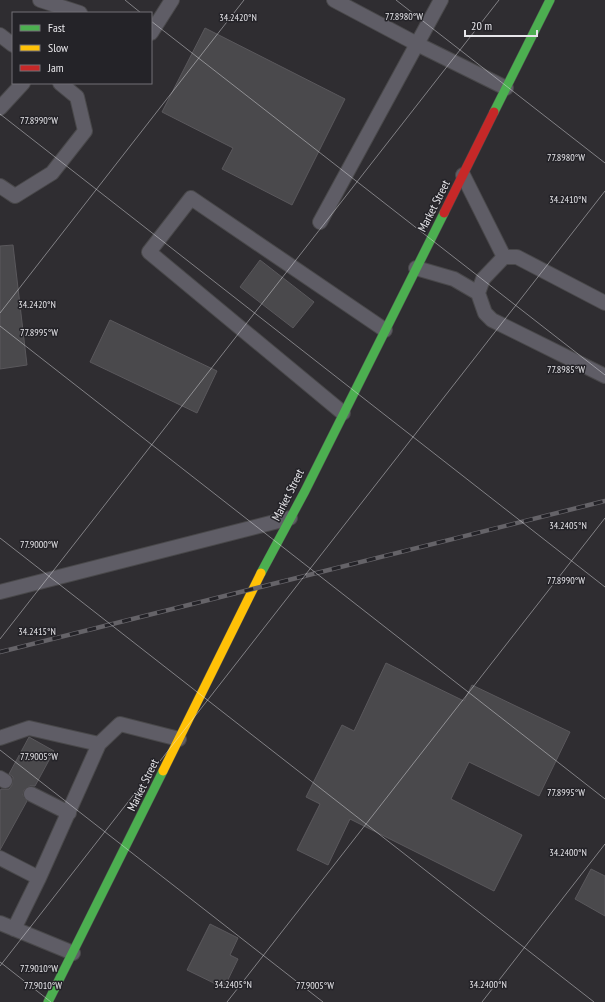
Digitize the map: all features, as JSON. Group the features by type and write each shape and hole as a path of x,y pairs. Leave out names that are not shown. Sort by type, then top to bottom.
{"main road":[{"name":"Market Street","path":"48,1002 253,588 385,330 550,0"}],"lane":[{"path":"40,0 77,12"},
{"path":"152,31 172,0"},
{"path":"334,0 417,44 506,88"},
{"path":"320,222 441,0"},
{"path":"0,35 12,44"},
{"path":"0,108 22,84"},
{"path":"0,186 15,196 52,173 85,131 77,97 61,84"},
{"path":"463,175 504,257"},
{"path":"343,413 149,252 192,198 385,330"},
{"path":"504,257 483,279 478,293 485,313 492,320 605,376"},
{"path":"504,257 517,258 605,303"},
{"path":"416,268 454,279 478,293"},
{"path":"0,592 290,518"},
{"path":"14,928 39,878 100,744 120,724 179,739"},
{"path":"0,738 29,728 100,744"},
{"path":"31,794 69,812"},
{"path":"0,858 39,878"},
{"path":"0,923 73,953"}],"building":[{"path":"205,28 345,99 292,205 222,169 233,148 162,112"},
{"path":"13,245 27,365 0,369 0,246"},
{"path":"260,260 314,302 293,328 240,287"},
{"path":"110,320 217,371 197,413 90,362"},
{"path":"386,663 464,701 472,685 570,732 539,796 469,762 451,799 522,835 494,891 350,819 328,865 297,850 320,804 306,797 342,725 354,731"},
{"path":"29,737 54,751 35,786 30,786 24,790 23,795 27,801 0,850 0,791 1,789 9,789 12,785 13,777 9,774"},
{"path":"591,869 605,876 605,916 575,899"},
{"path":"210,924 238,938 230,955 238,959 224,988 187,970"}],"railway":[{"path":"0,652 605,501"}],"traffic: fast":[{"path":"494,112 550,0"},
{"path":"261,573 305,491 444,213"},
{"path":"48,1002 163,771"}],"traffic: slow":[{"path":"163,771 261,573"}],"traffic: jam":[{"path":"444,213 494,112"}]}
